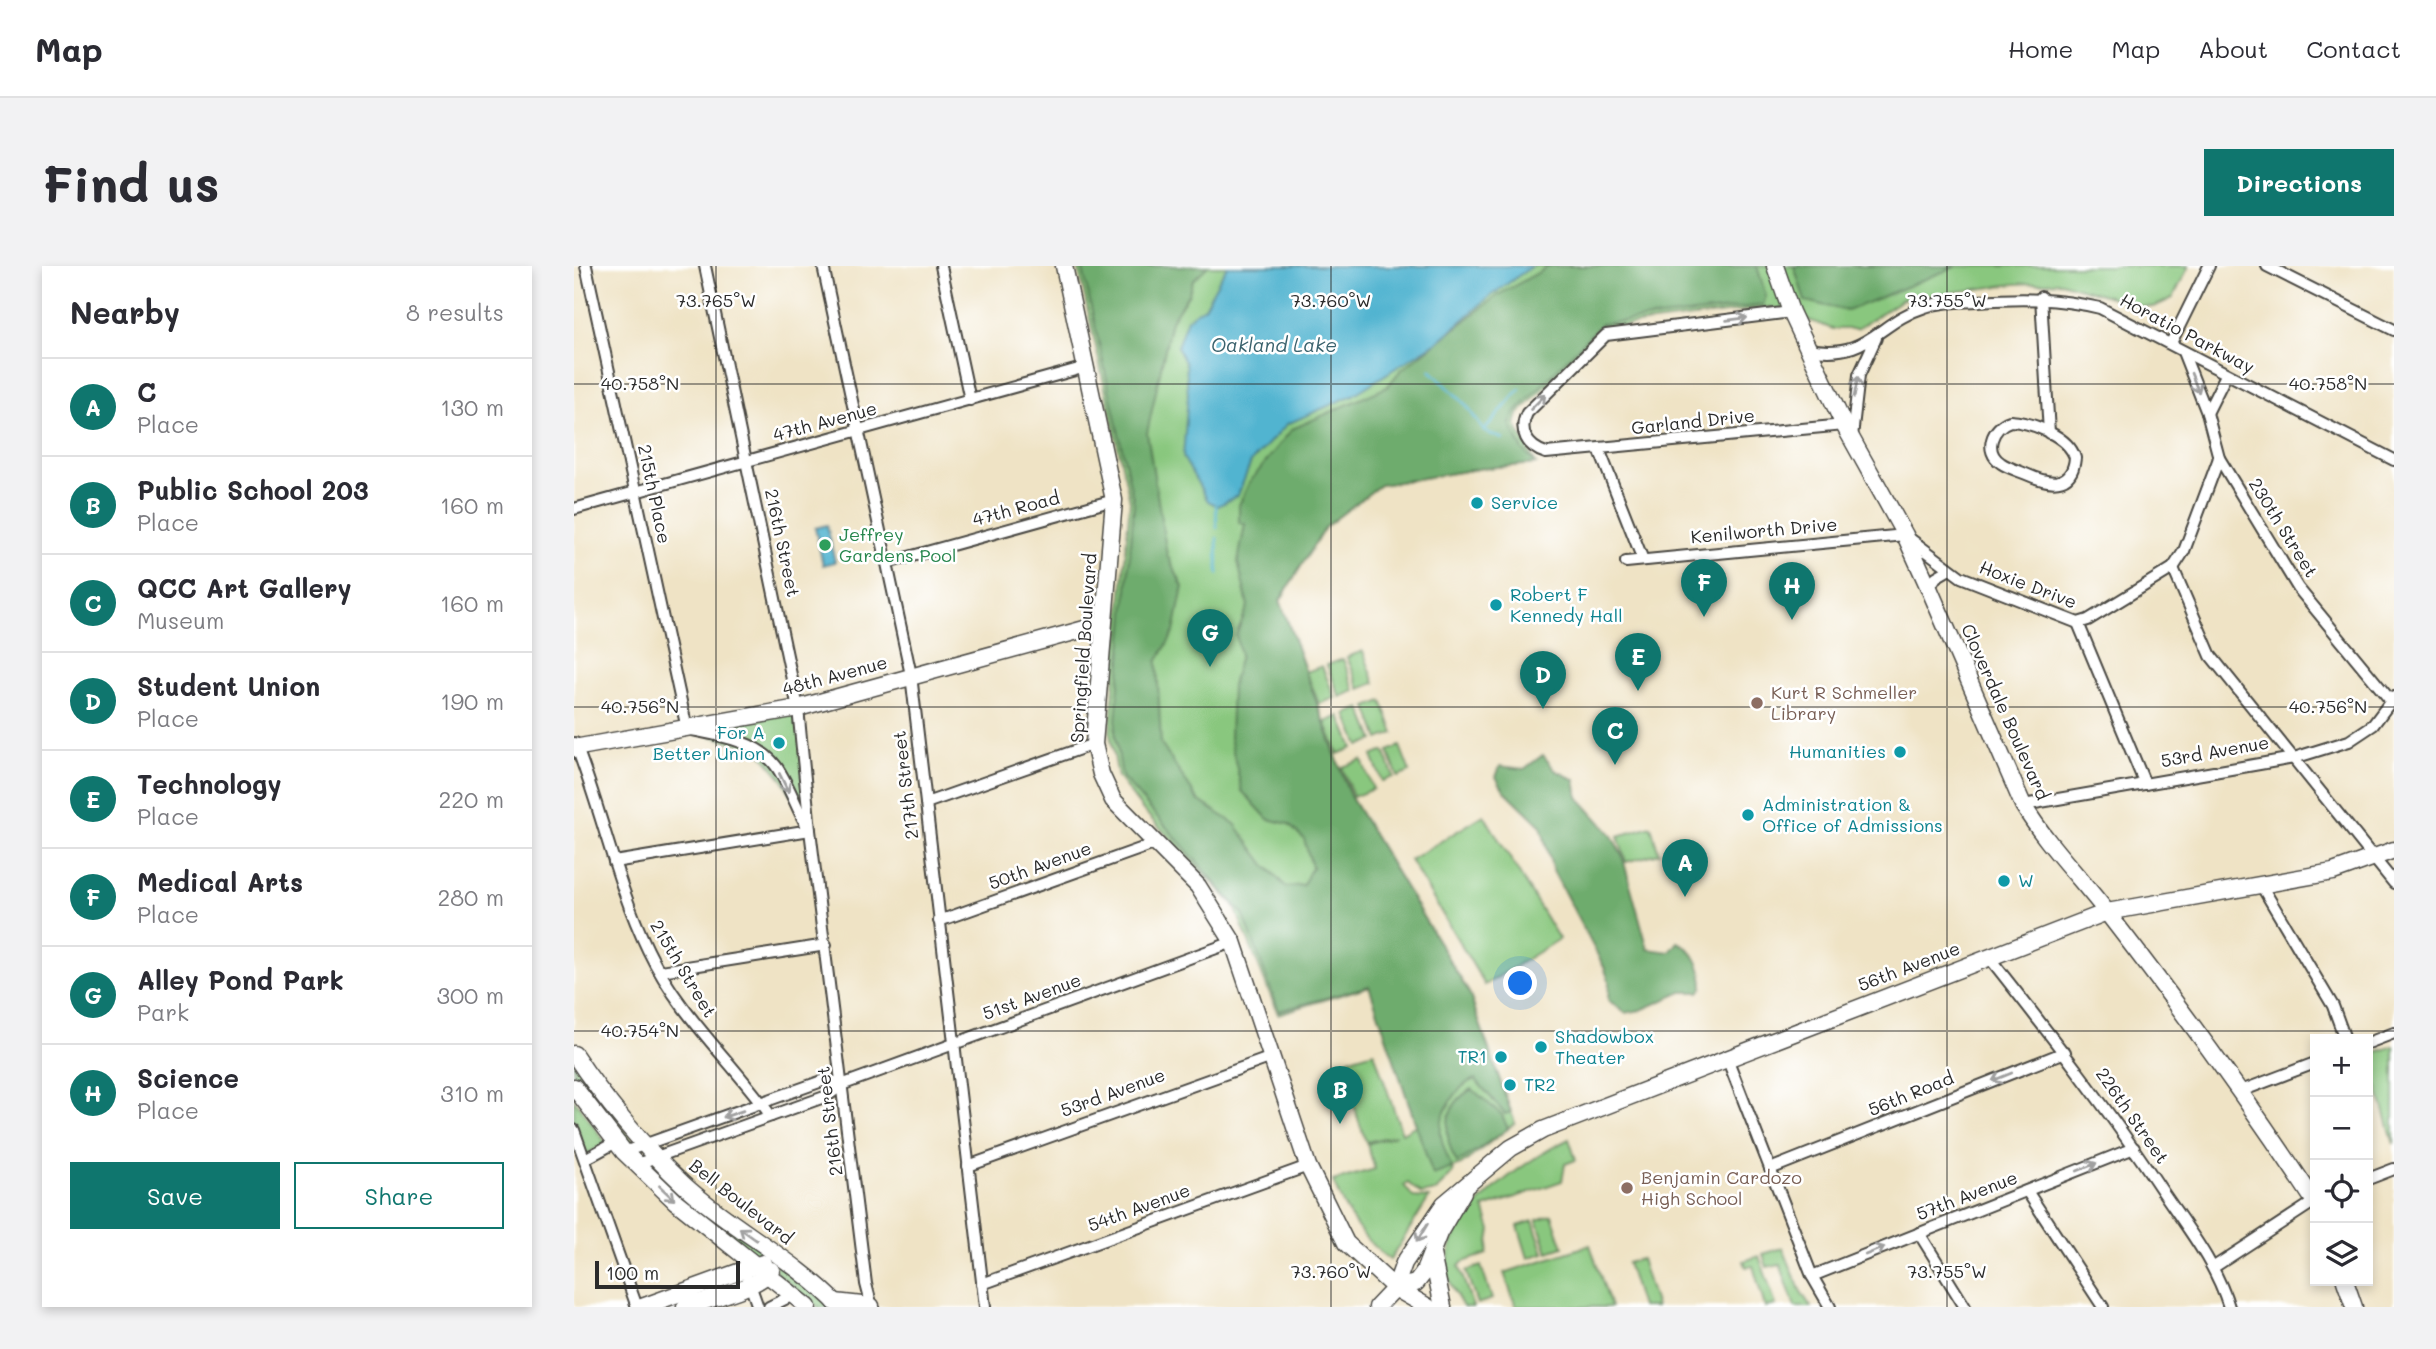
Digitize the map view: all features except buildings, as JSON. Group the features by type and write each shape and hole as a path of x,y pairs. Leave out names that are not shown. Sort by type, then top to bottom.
{"street":[{"path":"574,270 587,266"},
{"name":"215th Place","path":"587,266 687,729"},
{"name":"216th Street","path":"705,266 798,708 810,830 871,1307"},
{"name":"217th Street","path":"823,266 911,675 985,1307"},
{"path":"941,266 970,400"},
{"name":"Springfield Boulevard","path":"1064,266 1114,500 1094,744 1101,774 1113,800 1198,886 1233,942 1308,1166 1346,1243 1395,1288 1428,1307"},
{"name":"Cloverdale Boulevard","path":"1775,266 1791,312 1848,433 1905,536 1929,588 2023,805 2037,827 2107,912 2241,1091 2310,1194"},
{"path":"2171,343 2209,266"},
{"path":"2267,266 2394,330"},
{"path":"2041,298 2049,433"},
{"name":"Horatio Parkway","path":"1809,349 1822,352 1858,348 1876,338 1892,323 1929,305 2041,298 2100,308 2394,460"},
{"name":"Garland Drive","path":"1791,312 1606,335 1525,418 1525,437 1531,446 1546,453 1848,433"},
{"name":"Horatio Parkway","path":"1848,433 1859,375 1876,338"},
{"name":"230th Street","path":"2182,352 2207,413 2218,458 2298,587 2392,699"},
{"name":"47th Avenue","path":"574,509 1086,367"},
{"path":"2207,413 2226,375"},
{"path":"2010,421 2021,422 2049,433 2070,446 2075,458 2070,475 2059,483 2047,483 2001,463 1992,450 1995,431 2010,421"},
{"path":"1599,449 1643,560"},
{"path":"2218,458 2184,551 2173,568 2211,656 2394,883"},
{"name":"47th Road","path":"887,563 1114,500"},
{"name":"Kenilworth Drive","path":"1626,562 1905,536"},
{"name":"Hoxie Drive","path":"1905,536 1948,570 2078,623 2088,620 2173,568"},
{"path":"1929,588 1936,577 1948,570"},
{"path":"2078,623 2145,784"},
{"name":"48th Avenue","path":"575,746 798,708 1103,624"},
{"name":"53rd Avenue","path":"2023,805 2294,758 2349,741 2373,725 2392,699"},
{"name":"216th Street","path":"687,729 722,737 757,750 775,764 810,830"},
{"path":"926,803 1094,744"},
{"name":"215th Street","path":"575,746 636,923 661,971 696,1027 771,1116"},
{"path":"614,862 810,830"},
{"name":"50th Avenue","path":"939,921 1154,844"},
{"name":"56th Avenue","path":"1377,1307 1395,1288 1405,1263 1428,1224 1444,1204 1465,1190 1490,1165 1543,1130 2107,912 2333,872 2376,859 2394,850"},
{"path":"2261,885 2333,1006 2343,1034"},
{"name":"51st Avenue","path":"637,1164 827,1096 844,1084 1233,942"},
{"path":"661,971 826,945"},
{"name":"226th Street","path":"1989,956 2065,1052 2134,1148 2214,1267 2229,1307"},
{"path":"2373,1041 2394,1033"},
{"name":"56th Road","path":"1770,1169 2065,1052"},
{"name":"Bell Boulevard","path":"574,1054 646,1144 684,1185 838,1305"},
{"name":"53rd Avenue","path":"968,1166 1272,1057"},
{"path":"1727,1058 1812,1276 1830,1307"},
{"path":"2241,1091 2310,1065"},
{"name":"51st Avenue","path":"585,1160 620,1147 646,1144 825,1080 844,1084"},
{"path":"574,1087 620,1147 675,1201 754,1274 793,1295 808,1307"},
{"path":"574,1130 640,1307 754,1274"},
{"name":"57th Avenue","path":"1812,1276 2134,1148"},
{"name":"54th Avenue","path":"982,1284 1308,1166"},
{"path":"2373,1177 2394,1169"},
{"name":"56th Avenue","path":"1395,1288 1416,1283 1423,1274 1465,1190"},
{"path":"2027,1191 2103,1307"},
{"path":"2214,1267 2310,1204"},
{"path":"1919,1233 1965,1307"},
{"path":"1432,1252 1443,1307"},
{"path":"685,1307 754,1274 778,1256"},
{"path":"754,1274 758,1307"},
{"path":"2347,1286 2354,1307"},
{"path":"769,1307 793,1295"},
{"path":"838,1305 871,1307"}],"green space":[{"path":"1078,266 2189,266 2173,298 2154,307 2140,306 2061,282 2015,284 1903,299 1857,329 1833,329 1772,307 1605,328 1518,414 1515,424 1536,464 1484,468 1380,485 1325,527 1280,601 1306,672 1322,666 1335,698 1319,704 1308,676 1350,796 1469,993 1515,1123 1461,1165 1452,1168 1453,1173 1436,1191 1421,1194 1408,1183 1404,1185 1413,1197 1429,1198 1390,1260 1371,1244 1356,1225 1333,1181 1375,1169 1367,1144 1396,1135 1366,1142 1339,1062 1374,1052 1402,1133 1416,1125 1370,986 1278,1014 1234,905 1143,810 1118,777 1110,734 1130,501"},
{"path":"1082,266 1208,266 1193,280 1189,293 1171,321 1147,433 1167,555 1183,587 1174,632 1157,662 1161,744 1198,800 1235,824 1266,866 1286,887 1303,885 1312,867 1304,839 1288,824 1268,819 1242,791 1230,738 1232,685 1240,655 1236,635 1248,606 1238,562 1245,524 1239,523 1239,505 1249,483 1292,429 1387,387 1400,371 1498,295 1550,266 1757,266 1766,296 1763,305 1601,324 1515,413 1510,424 1523,450 1536,464 1484,468 1380,485 1325,527 1280,600 1350,796 1469,993 1511,1112 1505,1114 1475,1079 1468,1082 1450,1102 1441,1127 1443,1143 1452,1168 1433,1175 1369,986 1279,1011 1243,914 1122,777 1115,733 1134,503"},
{"path":"1794,266 1957,266 1847,311 1805,301"},
{"path":"1363,651 1375,683 1360,689 1347,657"},
{"path":"1343,659 1355,691 1340,697 1327,665"},
{"path":"1382,701 1394,733 1379,739 1367,707"},
{"path":"798,708 810,830 782,778 758,750 687,729"},
{"path":"1361,708 1374,740 1359,746 1346,714"},
{"path":"1340,716 1353,748 1338,754 1325,722"},
{"path":"1400,746 1410,772 1398,777 1388,751"},
{"path":"1384,751 1394,777 1382,781 1372,756"},
{"path":"1543,755 1555,770 1575,780 1578,797 1611,834 1622,855 1648,949 1670,952 1678,942 1689,949 1701,973 1703,987 1699,992 1682,992 1641,1010 1625,1013 1608,1000 1609,981 1604,967 1553,871 1541,826 1504,790 1496,777 1500,766 1524,769"},
{"path":"1362,760 1373,789 1353,797 1342,767"},
{"path":"1484,815 1559,939 1485,985 1410,860"},
{"path":"1651,826 1659,853 1626,862 1618,836"},
{"path":"2394,1046 2394,1144 2373,1072 2373,1053"},
{"path":"574,1062 633,1142 627,1145 574,1080"},
{"path":"1472,1089 1502,1115 1508,1129 1457,1163 1449,1143 1448,1122 1455,1104"},
{"path":"574,1099 606,1143 586,1155 574,1119"},
{"path":"1569,1139 1576,1160 1565,1164 1562,1181 1484,1208 1491,1230 1487,1254 1463,1262 1459,1266 1473,1307 1463,1307 1448,1273 1449,1252 1458,1231 1490,1192 1531,1161"},
{"path":"653,1163 766,1252 765,1257 761,1260 712,1226 649,1167"},
{"path":"1552,1215 1563,1247 1548,1252 1537,1220"},
{"path":"1533,1221 1544,1253 1528,1258 1518,1226"},
{"path":"1590,1245 1611,1307 1516,1307 1504,1273"},
{"path":"1783,1248 1800,1290 1811,1307 1795,1307 1780,1264 1767,1267 1763,1254"},
{"path":"1759,1256 1776,1305 1765,1307 1753,1266 1746,1267 1744,1261"},
{"path":"1641,1259 1656,1307 1641,1307 1627,1263"},
{"path":"777,1263 833,1307 818,1307 775,1271"},
{"path":"1481,1266 1492,1299 1477,1304 1466,1271"}],"water":[{"name":"Oakland Lake","path":"1227,266 1532,266 1489,297 1440,340 1353,395 1287,424 1251,462 1238,495 1218,506 1208,501 1183,457 1188,395 1186,364 1177,347 1187,319 1204,307"},
{"name":"Jeffrey Gardens Pool","path":"827,525 835,562 823,565 815,528"}],"waterway":[{"path":"1430,370 1466,405 1484,431 1520,389"},
{"path":"1484,431 1503,439"},
{"path":"1216,505 1217,528"},
{"path":"1217,538 1218,574"}],"place":[{"name":"Service","path":"1477,503"},
{"name":"Jeffrey Gardens Pool","path":"825,545"},
{"name":"Robert F Kennedy Hall","path":"1496,605"},
{"name":"Medical Arts","path":"1704,617"},
{"name":"Science","path":"1792,620"},
{"name":"Alley Pond Park","path":"1210,667"},
{"name":"Technology","path":"1638,691"},
{"name":"Kurt R Schmeller Library","path":"1757,703"},
{"name":"Student Union","path":"1543,709"},
{"name":"For A Better Union","path":"779,743"},
{"name":"Humanities","path":"1900,752"},
{"name":"QCC Art Gallery","path":"1615,765"},
{"name":"Administration & Office of Admissions","path":"1748,815"},
{"name":"W","path":"2004,881"},
{"name":"C","path":"1685,897"},
{"name":"Shadowbox Theater","path":"1541,1047"},
{"name":"TR1","path":"1501,1057"},
{"name":"TR2","path":"1510,1085"},
{"name":"Public School 203","path":"1340,1124"},
{"name":"Benjamin Cardozo High School","path":"1627,1188"}]}
